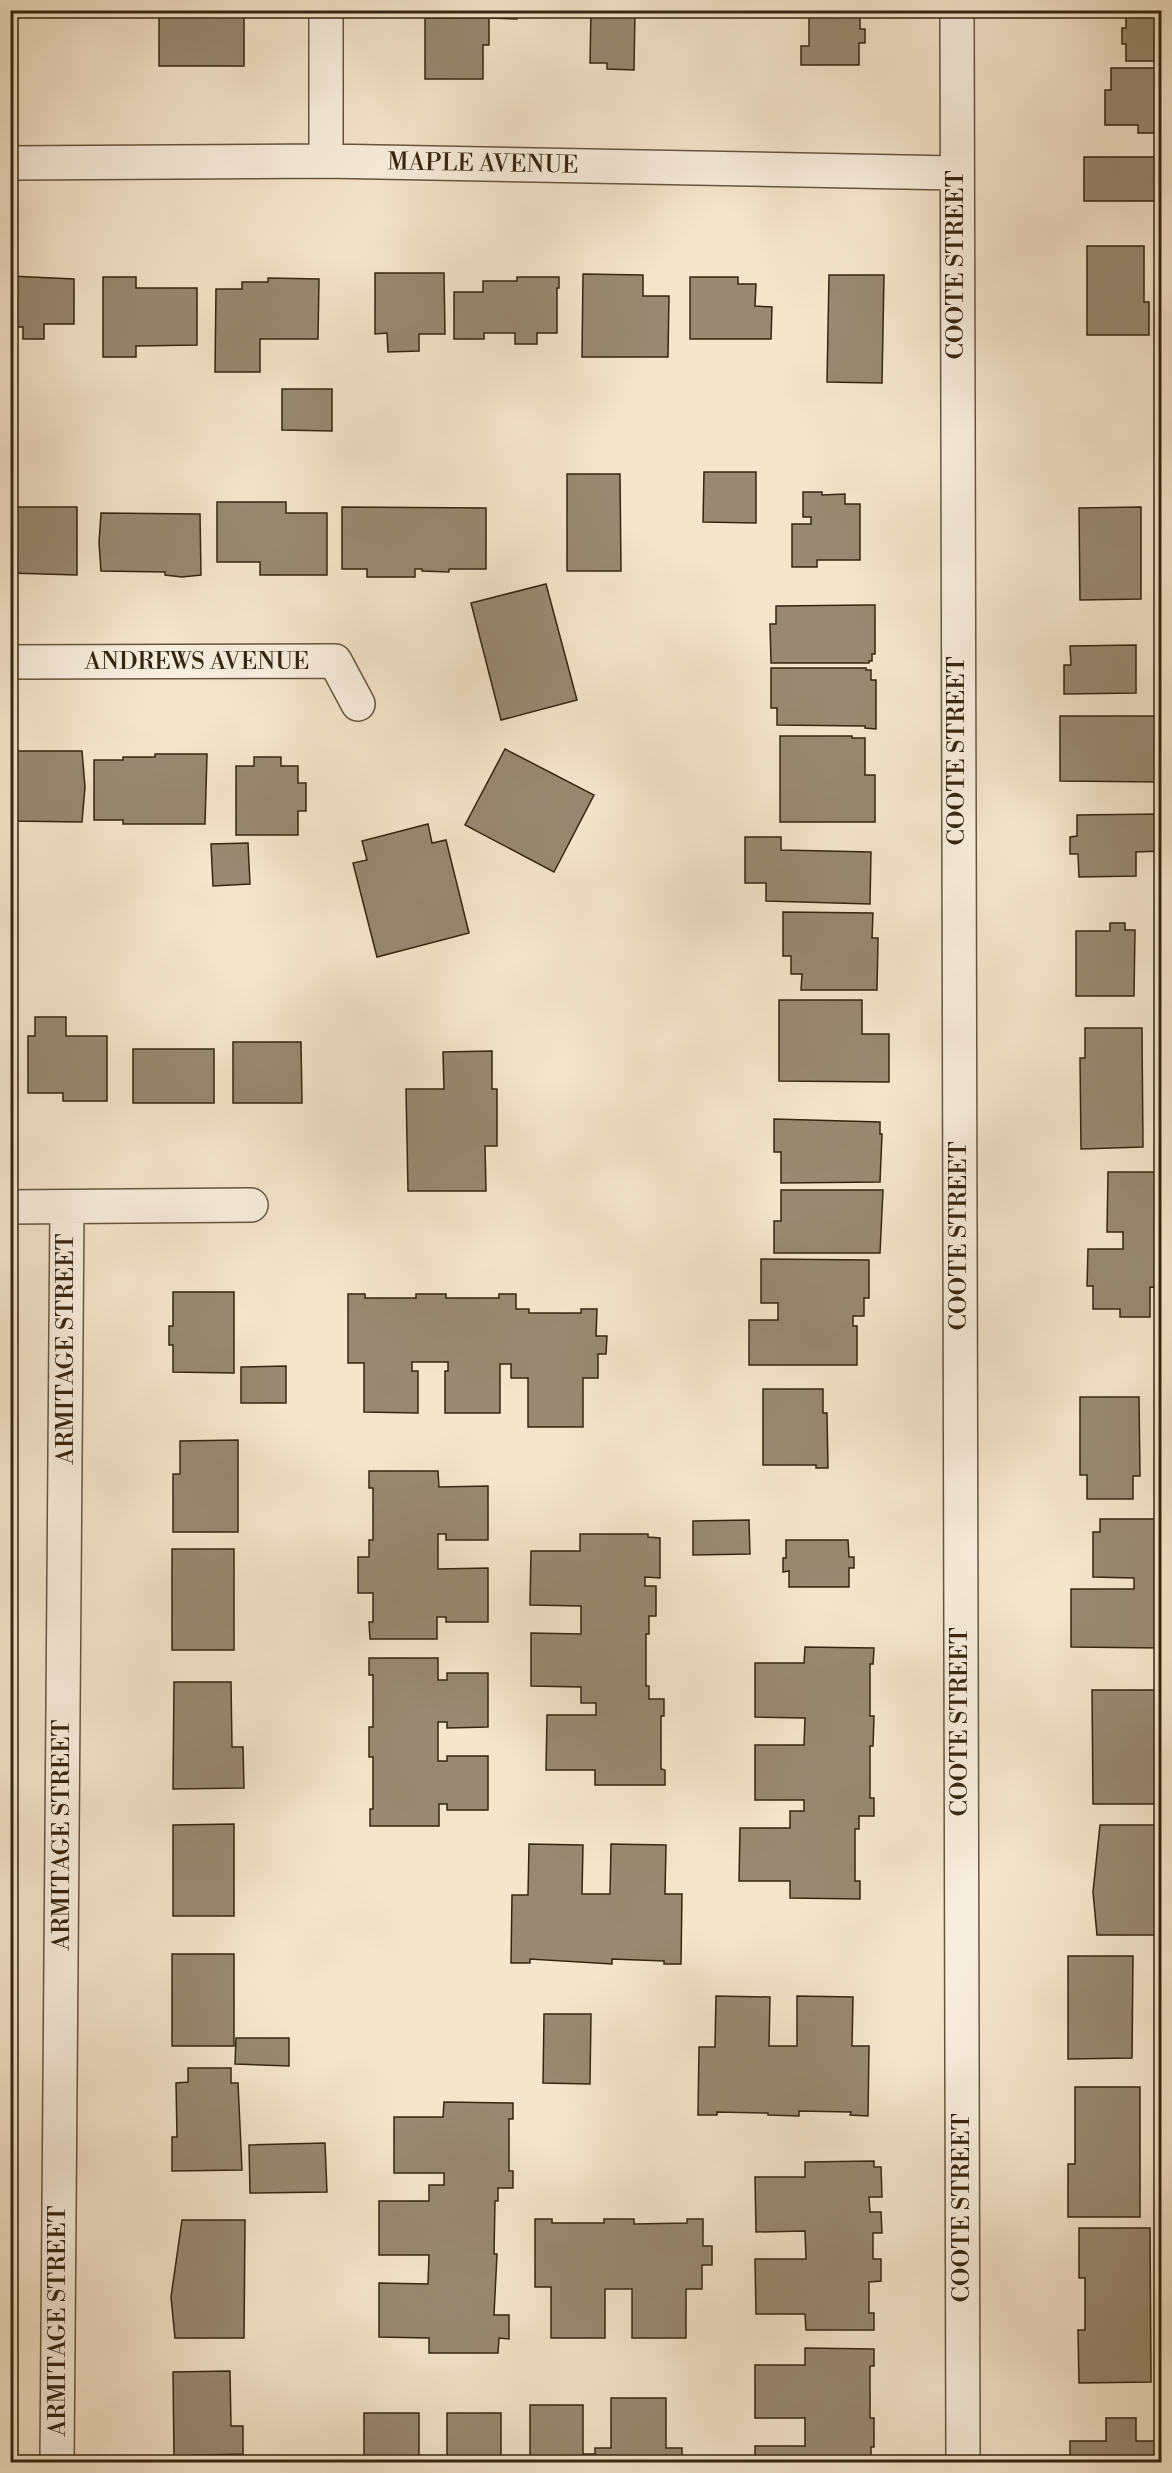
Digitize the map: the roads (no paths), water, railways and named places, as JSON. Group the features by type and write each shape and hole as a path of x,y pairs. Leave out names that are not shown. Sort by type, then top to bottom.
{"street":[{"path":"326,10 326,161"},
{"name":"COOTE STREET","path":"957,10 955,173 963,2463"},
{"name":"MAPLE AVENUE","path":"10,164 326,161 955,173"},
{"name":"ANDREWS AVENUE","path":"10,663 335,661 358,704"},
{"path":"10,1207 251,1205"},
{"name":"ARMITAGE STREET","path":"57,2463 67,1207"}]}
